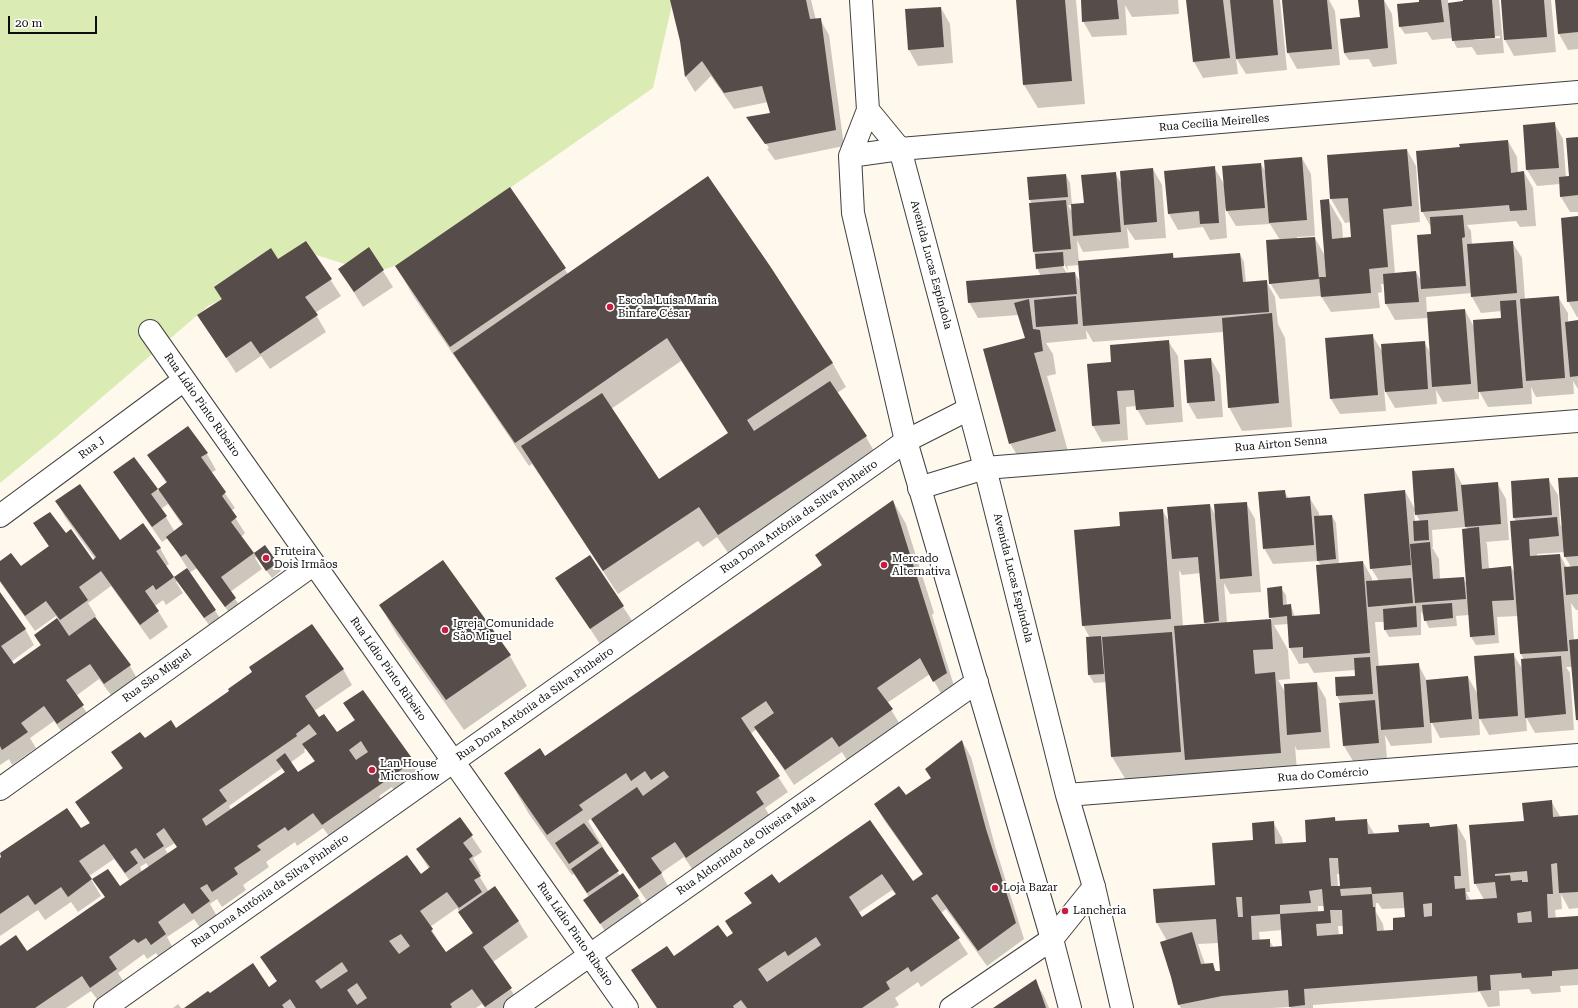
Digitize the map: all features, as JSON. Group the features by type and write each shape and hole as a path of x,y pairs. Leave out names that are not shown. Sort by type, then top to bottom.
{"street":[{"path":"861,0 868,110 850,156 853,213 906,441 1052,939 1070,1008"},
{"name":"Rua Cecília Meirelles","path":"850,156 900,149 1578,92"},
{"path":"868,110 900,149"},
{"name":"Avenida Lucas Espíndola","path":"900,149 985,468 1067,795 1094,887 1122,1008"},
{"name":"Rua Lídio Pinto Ribeiro","path":"150,331 627,1008"},
{"name":"Rua J","path":"0,516 184,380"},
{"name":"Rua Dona Antônia da Silva Pinheiro","path":"105,1008 906,441 969,409"},
{"name":"Rua Airton Senna","path":"919,488 985,468 1578,420"},
{"name":"Rua São Miguel","path":"0,789 314,564"},
{"name":"Rua Aldorindo de Oliveira Maia","path":"515,1008 977,682"},
{"name":"Rua do Comércio","path":"1067,795 1578,755"},
{"path":"951,1008 1052,939 1094,887"}],"green space":[{"path":"0,0 673,0 653,88 401,264 373,273 313,254 208,306 0,483"}],"building":[{"path":"670,0 806,0 810,19 821,18 836,130 765,144 746,117 770,113 762,86 724,93 702,61 685,77 680,41"},
{"path":"1016,0 1065,0 1072,81 1023,85"},
{"path":"1081,0 1117,0 1119,19 1082,22"},
{"path":"1186,0 1223,0 1230,58 1193,62"},
{"path":"1230,0 1273,0 1278,55 1236,59"},
{"path":"1282,0 1327,0 1332,49 1287,53"},
{"path":"1358,0 1384,0 1388,48 1344,53 1340,19 1360,17"},
{"path":"1419,0 1441,0 1444,22 1399,27 1397,4 1419,2"},
{"path":"1463,0 1492,0 1495,38 1452,41 1448,3"},
{"path":"1501,0 1544,0 1547,37 1504,40"},
{"path":"1555,0 1578,0 1578,32 1558,34"},
{"path":"941,7 944,47 908,50 905,9"},
{"path":"1555,122 1559,168 1526,170 1523,125"},
{"path":"1578,137 1578,195 1560,197 1559,177 1569,176 1566,138"},
{"path":"1508,140 1511,173 1524,171 1527,210 1510,211 1509,205 1421,212 1416,151 1460,147 1459,144"},
{"path":"1407,149 1412,206 1383,209 1388,267 1369,269 1371,293 1321,297 1319,277 1326,277 1320,200 1329,199 1332,239 1351,237 1348,198 1330,199 1327,155"},
{"path":"1302,157 1307,220 1269,223 1264,160"},
{"path":"1261,163 1265,208 1226,211 1222,166"},
{"path":"1215,166 1219,223 1200,224 1199,211 1168,214 1164,171"},
{"path":"1153,168 1157,222 1124,225 1120,171"},
{"path":"1116,172 1121,232 1073,236 1071,204 1084,203 1081,175"},
{"path":"1066,174 1068,197 1029,200 1027,177"},
{"path":"708,176 770,266 833,363 747,420 754,431 830,381 867,436 718,535 699,507 603,571 521,446 602,393 659,479 728,433 667,338 515,443 453,353"},
{"path":"510,187 566,268 450,347 395,266"},
{"path":"1066,200 1071,249 1033,252 1029,203"},
{"path":"1463,215 1465,237 1462,238 1466,286 1421,289 1417,235 1431,234 1430,217"},
{"path":"1578,216 1578,301 1567,302 1561,218"},
{"path":"1315,237 1319,279 1269,284 1266,240"},
{"path":"306,241 332,279 305,297 318,315 260,354 251,341 226,358 197,315 222,299 214,287 271,248 278,259"},
{"path":"1513,241 1517,293 1471,297 1467,244"},
{"path":"369,247 384,270 354,292 338,269"},
{"path":"1063,252 1064,266 1036,269 1035,254"},
{"path":"1173,253 1173,258 1240,253 1243,282 1267,280 1269,312 1083,326 1078,261"},
{"path":"1416,271 1419,302 1385,304 1383,274"},
{"path":"1075,272 1077,294 968,303 966,281"},
{"path":"1076,296 1078,324 1036,327 1034,300"},
{"path":"1559,296 1565,378 1526,381 1520,299"},
{"path":"1029,299 1033,329 1040,330 1043,351 1034,353 1056,431 1009,444 983,349 1025,338 1014,303"},
{"path":"1516,300 1523,388 1478,392 1473,320 1501,318 1500,301"},
{"path":"1465,309 1471,384 1432,387 1427,312"},
{"path":"1272,313 1279,403 1228,408 1222,318"},
{"path":"1578,320 1578,376 1570,377 1565,322"},
{"path":"1373,334 1378,395 1330,399 1325,338"},
{"path":"1169,340 1174,407 1136,410 1134,390 1117,391 1120,424 1092,426 1087,364 1111,362 1110,345"},
{"path":"1425,341 1428,389 1385,392 1381,344"},
{"path":"1211,358 1215,401 1187,403 1184,360"},
{"path":"188,426 208,453 201,457 226,492 222,496 237,517 231,522 254,553 221,577 236,598 225,607 186,554 181,557 166,537 183,524 158,489 167,482 147,455"},
{"path":"134,457 158,489 151,494 167,516 152,527 113,472"},
{"path":"1454,468 1458,511 1415,515 1412,471"},
{"path":"1578,477 1578,556 1564,557 1558,478"},
{"path":"1549,478 1552,515 1513,518 1511,481"},
{"path":"1498,482 1501,524 1465,527 1461,485"},
{"path":"80,484 120,540 143,523 161,548 156,551 174,577 156,590 153,585 145,591 159,611 140,625 101,571 79,587 88,600 60,620 46,601 25,616 0,581 0,561 11,553 21,566 49,546 33,523 50,512 66,533 71,529 93,560 96,557 55,501"},
{"path":"1285,490 1286,498 1310,496 1314,545 1263,549 1258,492"},
{"path":"1405,490 1411,565 1370,569 1364,494"},
{"path":"893,500 947,673 933,682 920,658 877,688 893,709 839,747 832,737 785,770 754,727 774,713 766,701 741,718 780,776 756,792 764,804 686,858 675,842 651,858 662,873 639,889 591,819 637,787 643,796 669,777 664,771 651,780 645,771 631,781 626,773 579,805 583,810 547,835 504,773 540,748 545,756 822,565 815,555"},
{"path":"1247,502 1252,576 1220,579 1214,504"},
{"path":"1210,504 1219,621 1204,623 1198,557 1172,559 1167,507"},
{"path":"1163,509 1171,619 1082,626 1074,530 1120,526 1119,512"},
{"path":"1332,515 1336,559 1317,561 1314,516"},
{"path":"1557,517 1559,536 1529,539 1530,556 1560,554 1568,651 1520,654 1510,521"},
{"path":"1428,520 1429,540 1414,541 1413,521"},
{"path":"1479,527 1482,569 1511,566 1514,600 1492,601 1495,635 1470,637 1462,529"},
{"path":"1430,542 1433,579 1464,577 1466,599 1415,603 1410,544"},
{"name":"Fruteira Dois Irmãos","path":"265,545 278,563 266,571 254,553"},
{"path":"590,555 624,606 590,629 555,578"},
{"name":"Igreja Comunidade São Miguel","path":"443,560 511,655 446,700 379,605"},
{"path":"1363,561 1370,653 1303,658 1303,647 1289,648 1287,616 1269,618 1267,588 1282,586 1283,605 1291,604 1292,616 1320,614 1316,565"},
{"path":"1578,566 1578,594 1566,595 1564,567"},
{"path":"187,568 216,610 204,618 174,577"},
{"path":"1411,578 1413,603 1368,607 1366,581"},
{"path":"0,592 26,629 1,646 14,664 41,645 34,635 57,618 69,636 95,617 131,665 104,684 90,664 66,680 84,705 57,724 44,706 21,723 28,732 2,750 0,746"},
{"path":"1452,603 1453,618 1424,621 1422,605"},
{"path":"1416,606 1417,627 1384,630 1383,609"},
{"path":"1271,619 1273,649 1253,650 1255,674 1275,672 1281,753 1185,760 1174,626"},
{"path":"312,624 344,669 305,696 319,717 324,714 337,732 355,720 343,703 363,690 414,761 322,825 313,813 288,831 285,827 257,846 261,850 234,868 238,874 212,892 207,884 200,888 210,901 192,914 184,903 158,922 166,934 151,945 146,938 138,943 134,939 109,957 117,969 90,988 82,976 35,1008 0,1008 0,946 16,935 27,951 105,897 92,879 68,897 61,887 35,905 28,895 0,914 0,853 67,808 81,828 90,823 75,802 123,768 111,752 140,732 145,738 171,720 176,728 229,691 228,689 252,672 249,667","holes":["309,724 317,734 302,744 315,761 298,772 285,753 276,760 285,772 206,826 202,819 227,801 219,790 297,736 296,734","361,741 368,752 356,760 349,750","164,828 177,847 120,886 108,869 92,879 79,861 104,844 125,873 138,863 130,852 136,848 144,859 164,846 156,834"]},
{"path":"1172,632 1181,752 1111,757 1102,637"},
{"path":"1101,636 1104,674 1088,675 1086,637"},
{"path":"1578,639 1578,720 1576,720 1569,640"},
{"path":"1514,653 1518,716 1479,719 1474,656"},
{"path":"1561,656 1566,714 1525,718 1521,659"},
{"path":"1370,657 1373,694 1336,696 1335,677 1355,676 1354,658"},
{"path":"1419,663 1424,727 1381,730 1376,666"},
{"path":"1468,676 1472,719 1430,723 1426,680"},
{"path":"1317,682 1321,732 1287,735 1284,684"},
{"path":"1375,700 1379,743 1343,746 1339,703"},
{"path":"962,740 986,829 1016,923 978,951 937,894 931,898 960,938 911,972 908,967 886,982 890,989 862,1008 747,1008 741,1000 733,1006 734,1008 657,1008 631,970 667,946 674,956 718,925 727,937 733,933 725,921 752,903 744,893 772,874 779,883 870,820 913,881 923,874 874,804 899,786 906,795 931,778 925,769","holes":["882,874 896,894 862,917 849,897","816,937 821,945 767,982 758,969 785,951 788,956"]},
{"path":"1552,800 1553,817 1578,815 1578,892 1559,893 1557,863 1551,864 1553,894 1547,894 1548,918 1578,916 1578,969 1552,971 1552,976 1522,978 1521,973 1490,975 1491,990 1478,991 1477,976 1304,989 1305,1005 1289,1007 1288,990 1222,996 1178,1005 1160,942 1192,932 1201,964 1213,963 1215,971 1220,971 1216,919 1156,923 1153,889 1215,885 1212,843 1253,840 1252,823 1274,821 1275,844 1306,842 1305,820 1335,817 1335,821 1367,819 1368,834 1399,832 1398,825 1429,823 1430,827 1457,824 1461,876 1454,876 1455,889 1465,888 1466,900 1497,898 1495,882 1474,884 1469,825 1524,821 1522,803","holes":["1329,858 1338,858 1340,886 1331,886","1527,871 1528,882 1522,882 1522,880 1511,881 1510,875 1495,876 1495,874","1371,887 1372,894 1341,896 1340,889","1322,889 1324,911 1280,914 1280,905 1311,903 1309,891","1403,892 1405,917 1393,918 1393,930 1377,931 1375,907 1373,907 1372,894","1236,897 1242,897 1243,917 1238,917","1432,903 1432,916 1424,917 1423,904","1330,910 1342,910 1343,934 1317,936 1316,924 1331,923","1531,911 1532,922 1518,923 1517,913","1280,914 1282,946 1270,947 1270,939 1252,940 1251,916"]},
{"path":"460,817 473,835 463,843 473,856 469,859 481,876 474,880 482,892 459,908 447,892 420,911 433,929 431,931 446,952 473,933 458,912 495,886 519,921 483,947 512,988 485,1007 472,989 450,1004 452,1007 451,1008 296,1008 290,999 282,1005 284,1008 184,1008 208,991 210,993 253,963 269,987 277,981 260,957 407,855 421,874 430,867 416,849","holes":["401,934 410,946 399,954 389,941","342,962 348,971 321,989 315,981","357,983 367,998 357,1005 347,990"]},
{"path":"584,823 599,843 569,864 555,843"},
{"path":"602,847 619,871 587,893 571,869"},
{"path":"623,873 639,896 600,924 583,900"},
{"path":"1036,979 1046,1008 993,1008"}],"place":[{"name":"Escola Luísa Maria Binfare César","path":"610,307"},
{"name":"Fruteira Dois Irmãos","path":"266,558"},
{"name":"Mercado Alternativa","path":"884,565"},
{"name":"Igreja Comunidade São Miguel","path":"445,630"},
{"name":"Lan House Microshow","path":"372,770"},
{"name":"Loja Bazar","path":"995,888"},
{"name":"Lancheria","path":"1065,911"}]}
